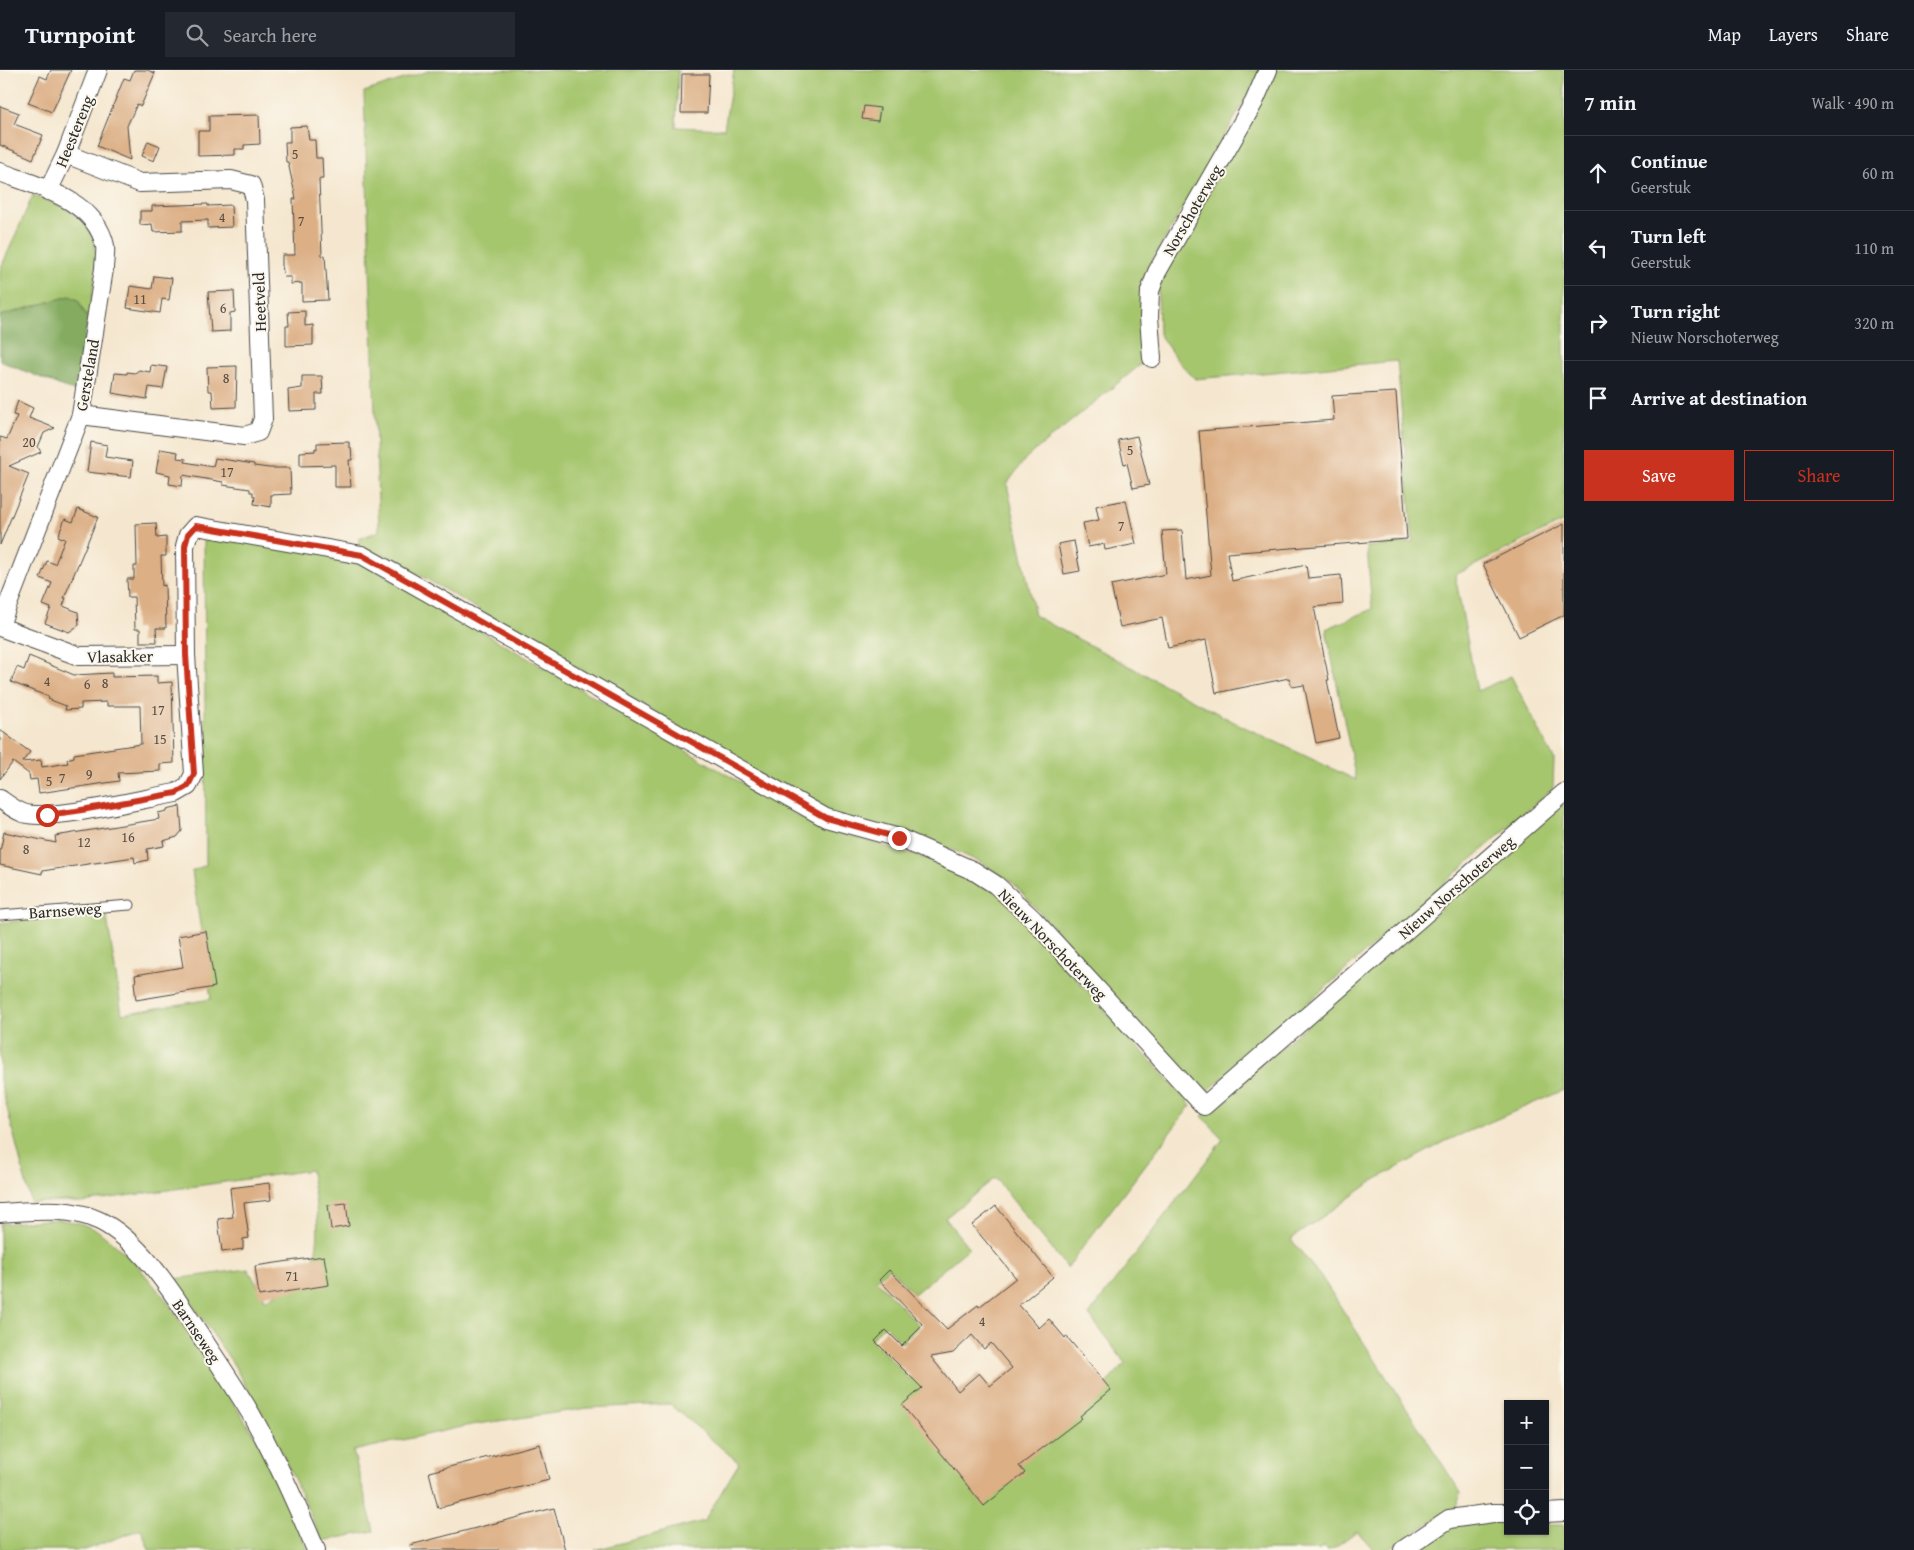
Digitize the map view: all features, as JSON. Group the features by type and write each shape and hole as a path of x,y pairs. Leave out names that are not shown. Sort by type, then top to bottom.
{"street":[{"name":"Heestereng","path":"48,191 66,154 98,70"},
{"name":"Norschoterweg","path":"1152,358 1149,317 1150,291 1157,272 1254,102 1268,70"},
{"name":"Heetveld","path":"66,154 140,183 231,180 251,185 255,200 263,419 258,432 244,436 81,415"},
{"name":"Gersteland","path":"0,172 74,203 91,217 100,232 105,247 104,269 81,415 0,626"},
{"name":"Nieuw Norschoterweg","path":"186,655 185,546 188,535 196,526 362,555 826,818 899,838 974,871 996,884 1032,919 1204,1106 1564,793"},
{"name":"Vlasakker","path":"0,626 78,656 186,655"},
{"path":"0,799 24,813 47,815 176,793 188,786 194,774 186,655"},
{"name":"Barnseweg","path":"0,1213 46,1210 73,1212 101,1222 123,1236 143,1257 169,1288 246,1407 282,1472 316,1550"},
{"path":"1549,1513 1564,1512"},
{"path":"1403,1550 1449,1519 1504,1513"}],"lane":[{"name":"Barnseweg","path":"0,915 130,905"}],"green space":[{"path":"431,70 678,70 676,127 724,129 734,70 1260,70 1255,83 1148,268 1142,284 1145,361 1026,458 1007,484 1035,616 1234,722 1356,780 1326,629 1372,609 1367,547 1413,542 1397,361 1195,379 1177,360 1159,334 1158,291 1160,283 1276,70 1564,70 1564,521 1455,575 1477,691 1511,676 1554,759 1553,788 1203,1095 1013,883 982,863 953,850 825,813 384,554 381,560 359,548 359,539 379,531 364,92"},
{"path":"33,195 68,210 81,220 90,232 96,259 88,319 78,300 70,296 0,316 0,270"},
{"path":"70,296 78,300 88,319 76,392 0,361 0,316"},
{"path":"204,533 354,557 798,816 826,829 949,865 998,893 1191,1105 1067,1268 995,1178 945,1218 969,1248 914,1294 889,1268 876,1280 919,1325 902,1343 885,1325 871,1339 911,1380 926,1367 1001,1456 1093,1398 1125,1363 1089,1315 1223,1139 1202,1116 1564,803 1564,1090 1446,1141 1373,1181 1291,1239 1324,1281 1461,1493 1456,1506 1388,1550 1374,1550 1357,1531 1331,1550 1327,1550 1324,1547 1321,1550 595,1550 704,1521 739,1463 670,1404 588,1408 471,1425 353,1451 374,1531 322,1541 288,1465 234,1365 175,1279 248,1269 266,1300 300,1278 311,1264 316,1252 318,1238 311,1170 83,1203 65,1201 31,1203 0,1080 0,923 106,911 122,1014 211,999 192,871 206,865"},
{"path":"57,1219 79,1223 97,1230 132,1259 166,1300 270,1459 308,1550 149,1550 141,1529 85,1550 0,1550 0,1224"},
{"path":"1465,1519 1504,1522 1504,1535 1549,1535 1549,1525 1564,1525 1564,1550 1410,1550"}],"building":[{"path":"51,70 71,70 52,112 28,103 40,76 47,79"},
{"path":"134,70 147,70 155,73 141,106 137,104 127,126 130,160 97,146 124,78 130,80"},
{"path":"682,74 709,74 707,113 681,113"},
{"path":"0,106 19,113 14,124 43,135 33,159 0,145"},
{"path":"864,106 880,108 878,121 862,119"},
{"path":"259,115 260,144 244,145 244,149 235,149 235,155 198,156 198,131 209,131 209,116"},
{"path":"307,126 309,140 315,140 316,158 322,158 323,179 319,179 322,256 325,255 328,300 302,301 302,283 291,284 291,277 284,277 282,266 282,255 295,255 293,199 296,199 288,162 286,162 285,142 290,142 290,127"},
{"path":"148,141 160,146 154,161 142,156"},
{"path":"208,204 208,206 231,205 232,227 208,228 208,220 182,221 182,231 153,232 152,224 140,225 140,211 152,211 152,206"},
{"path":"154,276 172,278 169,300 162,299 160,313 127,308 130,286 152,289"},
{"path":"234,291 235,312 230,313 230,331 211,332 208,292"},
{"path":"305,311 305,326 313,325 313,345 286,346 286,326 289,326 288,312"},
{"path":"151,365 167,367 163,389 149,387 147,399 112,393 115,373 135,373 139,370 150,372"},
{"path":"237,366 236,407 213,408 212,391 208,391 207,367"},
{"path":"302,376 322,376 323,394 316,394 316,410 289,411 288,390 302,388"},
{"path":"1396,392 1407,539 1227,553 1232,581 1306,565 1308,578 1341,575 1343,604 1314,607 1339,738 1316,743 1304,685 1292,687 1289,678 1216,693 1206,640 1168,648 1162,618 1120,627 1111,585 1166,574 1162,531 1182,530 1186,580 1211,575 1199,431 1334,420 1332,396"},
{"path":"18,401 33,408 29,418 55,428 44,433 38,447 41,452 9,466 29,474 0,545 0,437 7,439 17,416 13,415"},
{"path":"1137,436 1149,485 1133,488 1127,463 1124,464 1118,440"},
{"path":"91,442 107,445 105,457 133,461 131,477 87,472"},
{"path":"349,442 352,460 349,460 351,487 335,487 335,465 300,466 300,452 315,451 317,443"},
{"path":"160,449 178,452 177,458 186,459 185,462 213,467 215,458 269,468 290,468 291,494 271,495 271,507 254,504 255,496 253,496 253,492 250,492 250,489 223,485 223,482 183,475 182,486 169,484 170,475 156,472"},
{"path":"1126,500 1136,544 1105,550 1104,544 1088,547 1083,523 1099,520 1096,506"},
{"path":"78,509 98,517 64,598 66,598 63,606 78,612 79,625 69,632 45,623 51,608 43,605 52,583 40,578 47,561 55,564 65,539 58,536 65,519 73,522"},
{"path":"156,523 157,538 166,537 166,556 161,556 162,586 165,585 166,628 156,628 157,642 140,642 140,629 135,629 134,597 128,597 127,579 134,579 134,566 137,566 136,524"},
{"path":"1564,524 1564,615 1519,637 1483,564"},
{"path":"1074,541 1080,571 1064,574 1058,544"},
{"path":"29,656 74,675 112,673 112,677 157,676 157,683 172,682 174,763 160,764 160,771 118,773 119,781 39,793 37,779 30,780 29,774 13,762 0,779 0,730 30,752 22,762 41,760 42,767 68,763 67,759 74,757 74,754 141,744 140,706 107,706 107,702 81,703 81,709 65,710 66,706 48,699 49,697 11,682 17,667 24,670"},
{"path":"180,806 182,831 177,837 163,841 164,846 147,849 148,860 135,863 134,857 42,871 42,874 0,865 0,852 4,832 56,843 55,836 159,819 158,813"},
{"path":"206,931 215,987 136,1000 135,975 183,967 178,936"},
{"path":"269,1183 271,1200 244,1203 249,1238 243,1239 243,1249 222,1252 218,1219 233,1217 230,1188"},
{"path":"346,1203 349,1226 331,1229 328,1205"},
{"path":"996,1206 1053,1277 1019,1305 1039,1328 1049,1319 1065,1338 1067,1337 1111,1390 1080,1416 1082,1418 1019,1466 1025,1473 984,1506 902,1405 922,1388 875,1341 886,1330 902,1346 923,1325 879,1280 889,1270 947,1329 1016,1278 972,1225","holes":["972,1335 984,1349 991,1343 1012,1368 990,1386 979,1373 958,1391 931,1357 953,1353"]},
{"path":"324,1256 329,1285 259,1296 255,1266"},
{"path":"540,1444 549,1480 438,1508 429,1472"},
{"path":"554,1508 565,1550 411,1550 410,1545"}],"route":[{"path":"47,815 176,793 188,786 194,774 186,655 185,546 188,535 196,526 362,555 826,818 899,838"}]}
